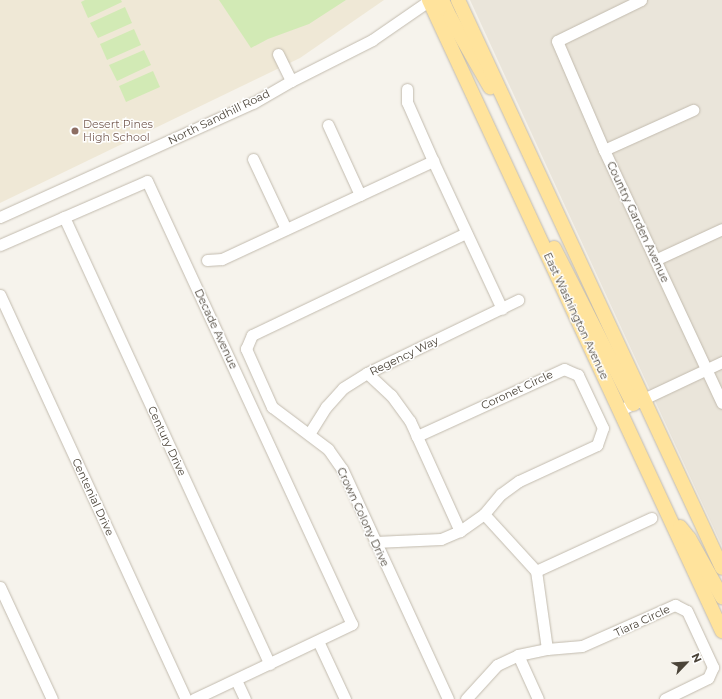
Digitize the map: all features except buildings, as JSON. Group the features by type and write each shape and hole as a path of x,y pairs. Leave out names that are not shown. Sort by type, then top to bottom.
{"main road":[{"name":"East Washington Avenue","path":"430,0 722,629"},
{"path":"442,0 488,84 508,106"},
{"path":"458,0 508,106 638,402"},
{"path":"523,201 557,252 638,402 722,568"},
{"path":"666,511 689,538 722,597"}],"street":[{"name":"North Sandhill Road","path":"0,217 253,103 291,81 372,40 430,0"},
{"name":"Country Garden Avenue","path":"641,0 557,41 604,150 722,403"},
{"path":"278,54 291,81"},
{"path":"407,89 408,102 433,161 502,309"},
{"path":"604,150 693,110"},
{"path":"328,126 360,195"},
{"path":"253,159 286,229"},
{"path":"207,260 222,259 433,161"},
{"name":"Decade Avenue","path":"0,246 147,180 352,624 318,641"},
{"name":"Century Drive","path":"64,217 270,664"},
{"path":"655,260 722,229"},
{"name":"Crown Colony Drive","path":"448,699 342,469 328,449 272,407 246,349 252,335 466,233"},
{"name":"Centenial Drive","path":"0,295 186,699"},
{"name":"Regency Way","path":"309,434 326,408 343,388 367,373 518,300"},
{"path":"620,410 722,362"},
{"name":"Coronet Circle","path":"417,436 564,368 578,375 603,428 597,445 518,481 501,494 484,514"},
{"path":"367,373 391,396 410,421 460,531"},
{"path":"375,542 441,539 460,531 484,514 536,571 547,649 518,655 497,665 466,699"},
{"path":"536,571 651,518"},
{"path":"0,587 52,699"},
{"name":"Tiara Circle","path":"547,649 582,646 604,638 675,605 687,611 713,667 708,678 665,699"},
{"path":"194,699 318,641 345,699"},
{"path":"518,655 538,699"},
{"path":"236,680 245,699"}],"shaded area":[{"name":"Desert Pines High School","path":"0,0 384,0 300,58 0,203"},
{"path":"470,0 722,0 722,546"}],"green space":[{"path":"85,0 121,0 122,2 88,18 81,2"},
{"path":"219,0 346,0 309,24 268,39 251,48"},
{"path":"125,7 132,23 98,38 90,23"},
{"path":"134,29 141,45 107,60 100,44"},
{"path":"144,50 151,65 117,81 109,65"},
{"path":"153,71 160,87 126,102 119,86"}],"place":[{"name":"Desert Pines High School","path":"75,131"}]}
